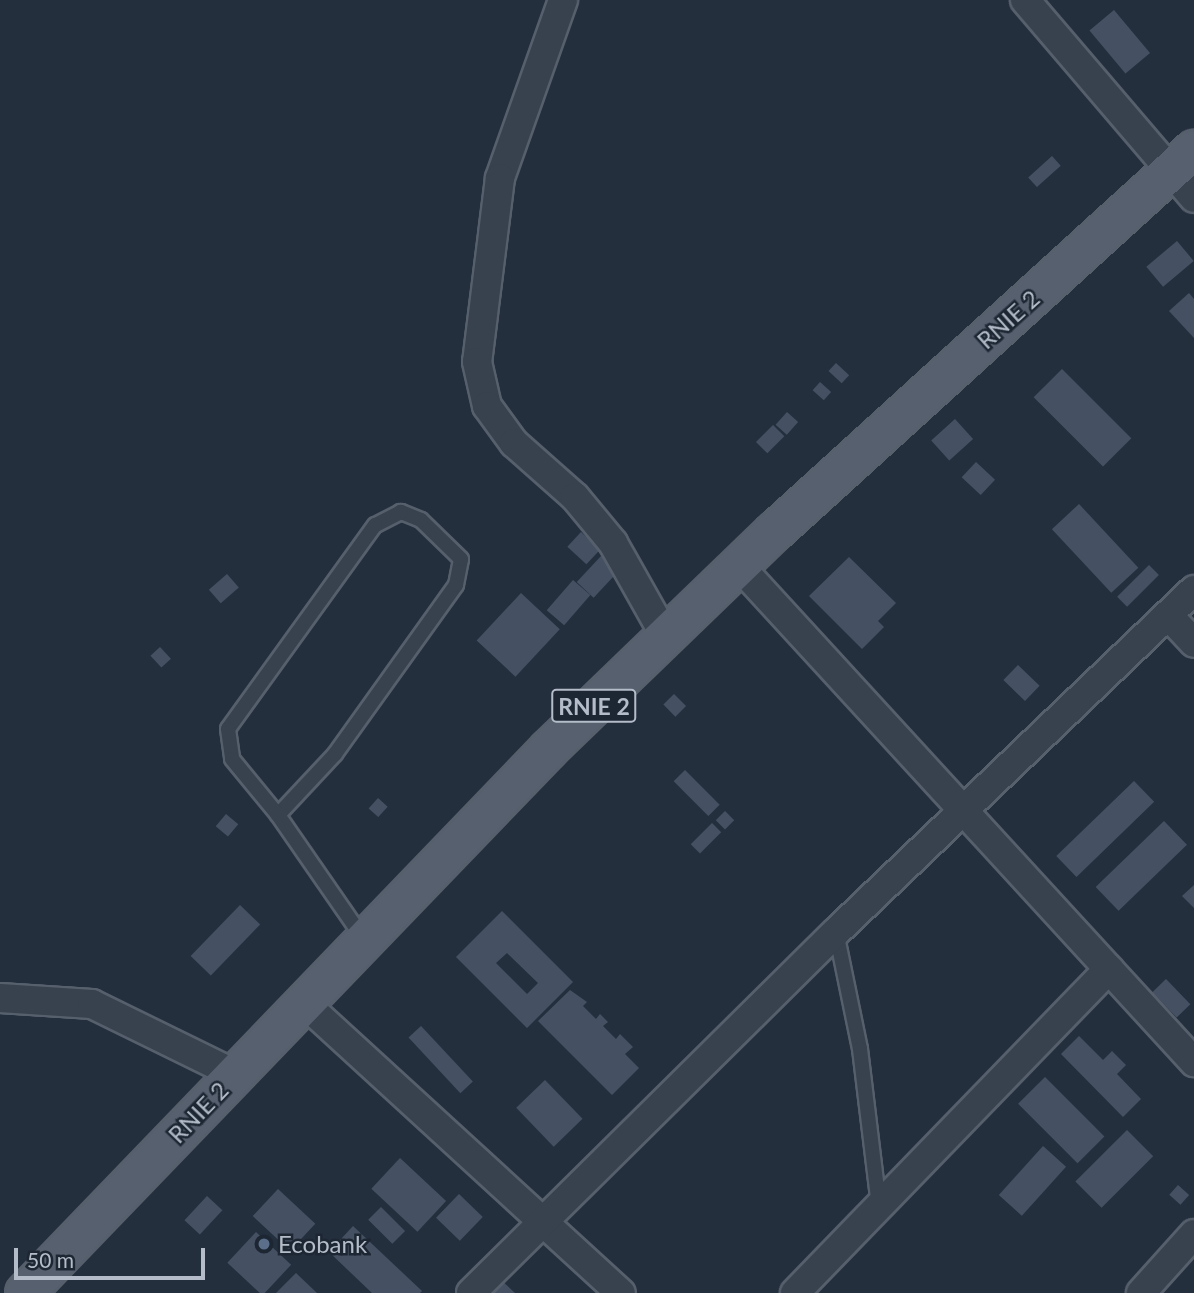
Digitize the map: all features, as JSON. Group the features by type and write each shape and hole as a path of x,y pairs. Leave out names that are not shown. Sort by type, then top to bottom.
{"main road":[{"name":"RNIE 2","path":"24,1293 549,749 740,567 1186,173"}],"street":[{"path":"563,0 500,178 477,362 487,406 514,443 575,497 613,543 666,637"},
{"path":"1026,0 1186,173"},
{"path":"740,567 1194,1062"},
{"path":"471,1293 836,932 965,812 1194,590"},
{"path":"1168,615 1194,643"},
{"path":"795,1293 1109,969"},
{"path":"0,998 92,1004 235,1074"},
{"path":"303,1002 621,1293"},
{"path":"1140,1293 1194,1234"}],"lane":[{"path":"278,815 335,754 456,585 461,559 421,520 401,512 375,525 228,729 232,759 278,815 364,939"},
{"path":"836,932 860,1049 879,1206"}],"building":[{"path":"1114,10 1150,53 1125,73 1089,31"},
{"path":"1052,156 1061,166 1037,187 1028,177"},
{"path":"1177,241 1194,261 1163,287 1146,267"},
{"path":"1189,293 1194,299 1194,338 1169,311"},
{"path":"836,363 849,375 842,383 828,371"},
{"path":"1062,369 1131,438 1103,467 1034,397"},
{"path":"820,382 831,392 824,400 813,390"},
{"path":"787,412 798,422 787,435 776,425"},
{"path":"955,419 973,439 949,460 931,440"},
{"path":"773,425 784,436 767,453 756,442"},
{"path":"976,462 995,480 981,495 962,477"},
{"path":"1079,504 1138,568 1111,593 1052,529"},
{"path":"581,532 600,550 586,564 567,547"},
{"path":"602,555 619,571 594,598 577,582"},
{"path":"849,557 896,603 878,621 884,627 862,649 809,596"},
{"path":"1149,565 1159,575 1127,607 1117,597"},
{"path":"227,574 239,588 221,603 209,590"},
{"path":"573,580 590,595 564,625 547,610"},
{"path":"521,593 560,629 515,677 477,641"},
{"path":"160,647 171,659 161,668 150,656"},
{"path":"1018,665 1040,686 1025,701 1003,680"},
{"path":"674,694 686,706 675,717 663,705"},
{"path":"685,770 720,805 708,816 674,781"},
{"path":"1134,781 1154,802 1076,877 1056,856"},
{"path":"378,798 388,807 378,817 369,808"},
{"path":"725,811 734,820 725,829 716,820"},
{"path":"226,814 238,824 228,837 216,826"},
{"path":"1164,821 1187,845 1119,911 1096,887"},
{"path":"712,823 721,832 700,853 691,844"},
{"path":"1194,885 1194,908 1182,896"},
{"path":"240,905 260,924 211,976 191,956"},
{"path":"502,911 573,982 527,1028 456,957","holes":["507,953 538,983 527,994 496,963"]},
{"path":"1166,979 1190,1004 1177,1017 1152,992"},
{"path":"570,990 587,1002 583,1006 596,1019 600,1014 608,1022 603,1026 616,1039 620,1034 633,1047 625,1054 639,1068 612,1095 538,1021"},
{"path":"421,1026 473,1082 460,1093 409,1038"},
{"path":"1079,1036 1103,1060 1112,1051 1126,1065 1117,1074 1141,1099 1123,1117 1061,1054"},
{"path":"1045,1077 1104,1136 1078,1163 1018,1104"},
{"path":"545,1080 583,1119 554,1147 516,1108"},
{"path":"1127,1130 1153,1156 1102,1208 1075,1182"},
{"path":"1043,1146 1066,1167 1022,1216 999,1195"},
{"path":"400,1158 446,1201 417,1232 371,1189"},
{"path":"1178,1185 1189,1195 1180,1205 1169,1195"},
{"path":"278,1189 315,1224 290,1251 253,1216"},
{"path":"459,1194 483,1217 460,1241 436,1218"},
{"path":"207,1196 222,1210 200,1234 184,1220"},
{"path":"381,1207 405,1231 392,1244 368,1220"},
{"path":"353,1226 422,1291 372,1293 329,1252"},
{"path":"256,1232 291,1265 265,1293 260,1293 227,1263"},
{"path":"296,1273 317,1293 276,1293"},
{"path":"500,1279 515,1293 487,1293"}],"place":[{"name":"Ecobank","path":"264,1244"}]}
